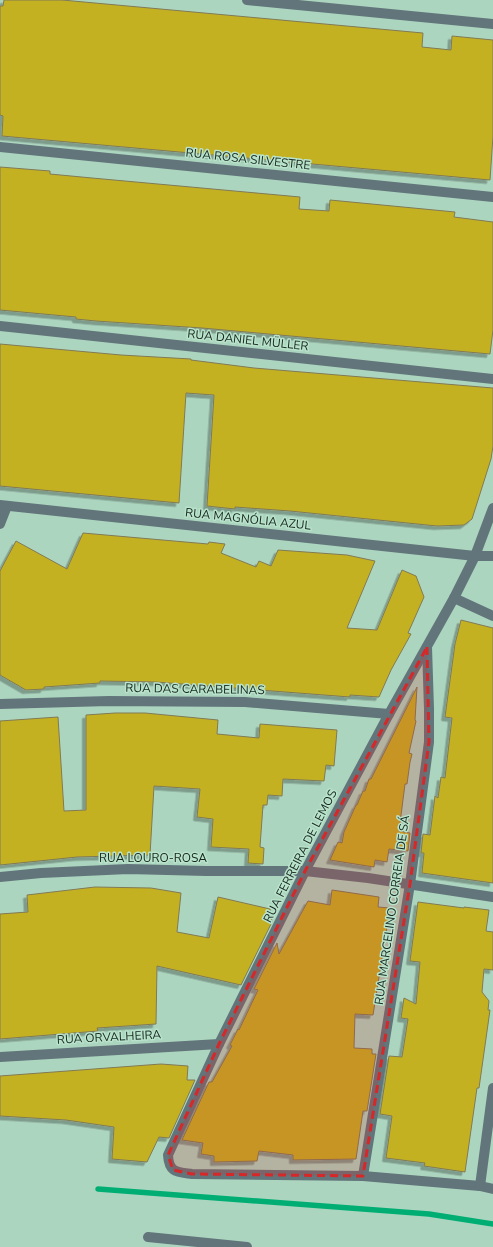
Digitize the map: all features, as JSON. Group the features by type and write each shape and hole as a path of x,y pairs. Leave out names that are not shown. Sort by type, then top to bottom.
{"street":[{"path":"247,0 493,24"},
{"name":"RUA ROSA SILVESTRE","path":"0,147 493,197"},
{"name":"RUA DANIEL MÜLLER","path":"0,326 493,379"},
{"path":"0,524 3,506"},
{"name":"RUA MAGNÓLIA AZUL","path":"3,506 475,556 493,556"},
{"name":"RUA FERREIRA DE LEMOS","path":"363,1176 178,1172 173,1170 170,1165 168,1155 219,1044 306,871 389,714 454,598 475,556 493,508"},
{"path":"454,598 493,616"},
{"name":"RUA MARCELINO CORREIA DE SÁ","path":"363,1176 410,884 429,742 427,647"},
{"name":"RUA DAS CARABELINAS","path":"0,704 109,701 245,702 389,714"},
{"name":"RUA LOURO-ROSA","path":"0,877 41,873 128,869 306,871 410,884 493,897"},
{"name":"RUA ORVALHEIRA","path":"0,1057 219,1044"},
{"path":"480,1186 493,1088"},
{"path":"363,1176 480,1186 493,1189"},
{"path":"148,1237 247,1247"}],"highlighted area":[{"path":"427,647 429,742 410,884 363,1176 192,1174 173,1170 168,1155 219,1044 305,871"}],"building":[{"path":"4,0 62,0 423,33 422,47 451,50 452,36 493,40 493,136 490,180 2,136 3,116 0,115 0,6 3,6"},
{"path":"0,167 50,171 50,174 300,197 299,209 329,211 330,200 455,212 454,217 493,222 493,330 490,354 202,328 96,321 76,319 76,317 0,310"},
{"path":"0,344 121,355 191,359 254,368 493,388 493,446 491,459 472,519 464,525 437,526 290,511 235,507 235,509 207,506 214,395 186,393 179,503 0,486"},
{"path":"83,533 208,544 209,542 225,544 221,553 256,567 259,561 271,566 278,550 347,555 375,561 347,628 377,630 402,570 416,576 424,597 408,633 411,634 391,670 379,697 350,695 350,697 156,682 100,681 100,683 44,687 44,689 26,690 0,675 0,571 16,541 67,569"},
{"path":"461,620 493,628 493,883 422,873 424,853 421,853 423,834 430,835 435,796 438,798 441,777 445,778 452,718 445,717 455,644"},
{"path":"417,687 416,721 409,753 412,754 407,784 405,784 399,831 410,833 408,851 389,849 387,862 375,860 374,867 330,860 338,842 342,843 344,832 356,805 363,791 365,791 369,779 371,779"},
{"path":"145,713 218,720 217,734 259,738 260,724 337,730 334,766 326,765 324,781 283,779 282,796 268,795 267,805 263,805 260,847 264,848 263,864 248,863 249,849 211,847 213,819 197,817 200,789 154,786 150,855 77,857 0,865 0,721 58,717 64,811 86,810 86,715"},
{"path":"95,887 151,888 181,893 177,932 209,938 218,897 270,909 272,922 241,985 157,966 156,1024 97,1028 98,1031 0,1039 0,914 28,912 27,895"},
{"path":"332,890 379,897 378,907 390,908 373,1015 355,1014 354,1048 372,1049 372,1054 376,1054 367,1111 363,1111 356,1159 293,1160 293,1155 259,1151 257,1161 214,1162 214,1156 201,1154 203,1143 182,1140 209,1082 212,1082 232,1046 230,1045 238,1029 239,1030 258,990 254,989 277,943 279,954 308,901 330,905"},
{"path":"418,902 489,910 486,931 493,932 493,970 484,969 482,992 489,1001 488,1010 490,1010 465,1172 424,1166 425,1163 386,1158 392,1116 380,1114 389,1056 402,1057 408,1019 401,1018 404,998 416,1004 420,962 410,961"},
{"path":"161,1064 188,1066 187,1080 195,1080 169,1138 159,1137 147,1162 112,1159 114,1127 66,1120 0,1116 0,1076"}],"waterway":[{"path":"98,1189 429,1214 493,1224"}]}
